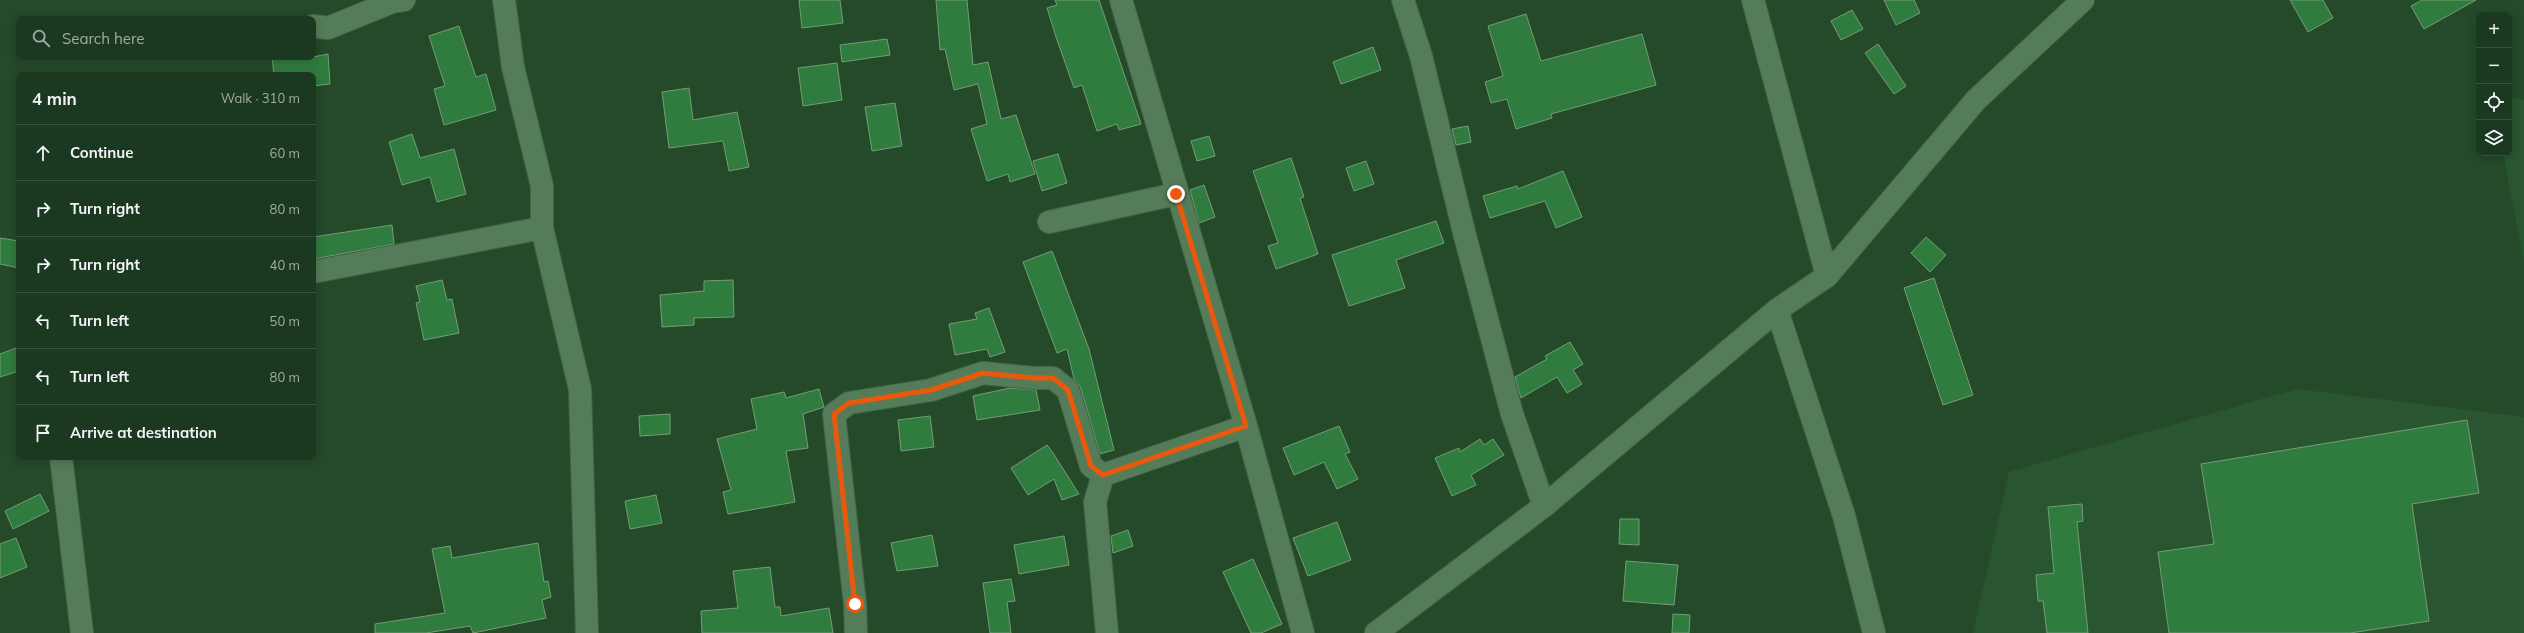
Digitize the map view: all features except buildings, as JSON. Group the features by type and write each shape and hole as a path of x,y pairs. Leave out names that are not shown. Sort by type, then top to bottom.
{"street":[{"path":"316,26 328,28 392,2 404,0"},
{"path":"504,0 513,67 542,186 542,228 580,389 587,633"},
{"path":"1121,0 1176,194 1246,426 1303,633"},
{"path":"1403,0 1421,56 1464,232 1512,414 1544,506"},
{"path":"1753,0 1827,276"},
{"path":"1376,633 1544,506 1777,310 1827,276 1976,100 2083,0"},
{"path":"1049,222 1176,194"},
{"path":"316,271 542,228"},
{"path":"1777,310 1844,516 1874,633"},
{"path":"856,633 855,604 834,414 849,403 931,390 983,373 1034,378 1053,378 1068,390 1091,466 1103,475"},
{"path":"1103,475 1246,426"},
{"path":"61,460 82,633"},
{"path":"1103,475 1095,502 1107,633"}],"shaded area":[{"path":"2512,98 2524,100 2524,262 2504,156 2512,156"},
{"path":"2297,389 2524,417 2524,633 1973,633 2009,472"}],"route":[{"path":"855,604 834,414 849,403 931,390 983,373 1034,378 1053,378 1068,390 1091,466 1103,475 1246,426 1176,194"}]}
